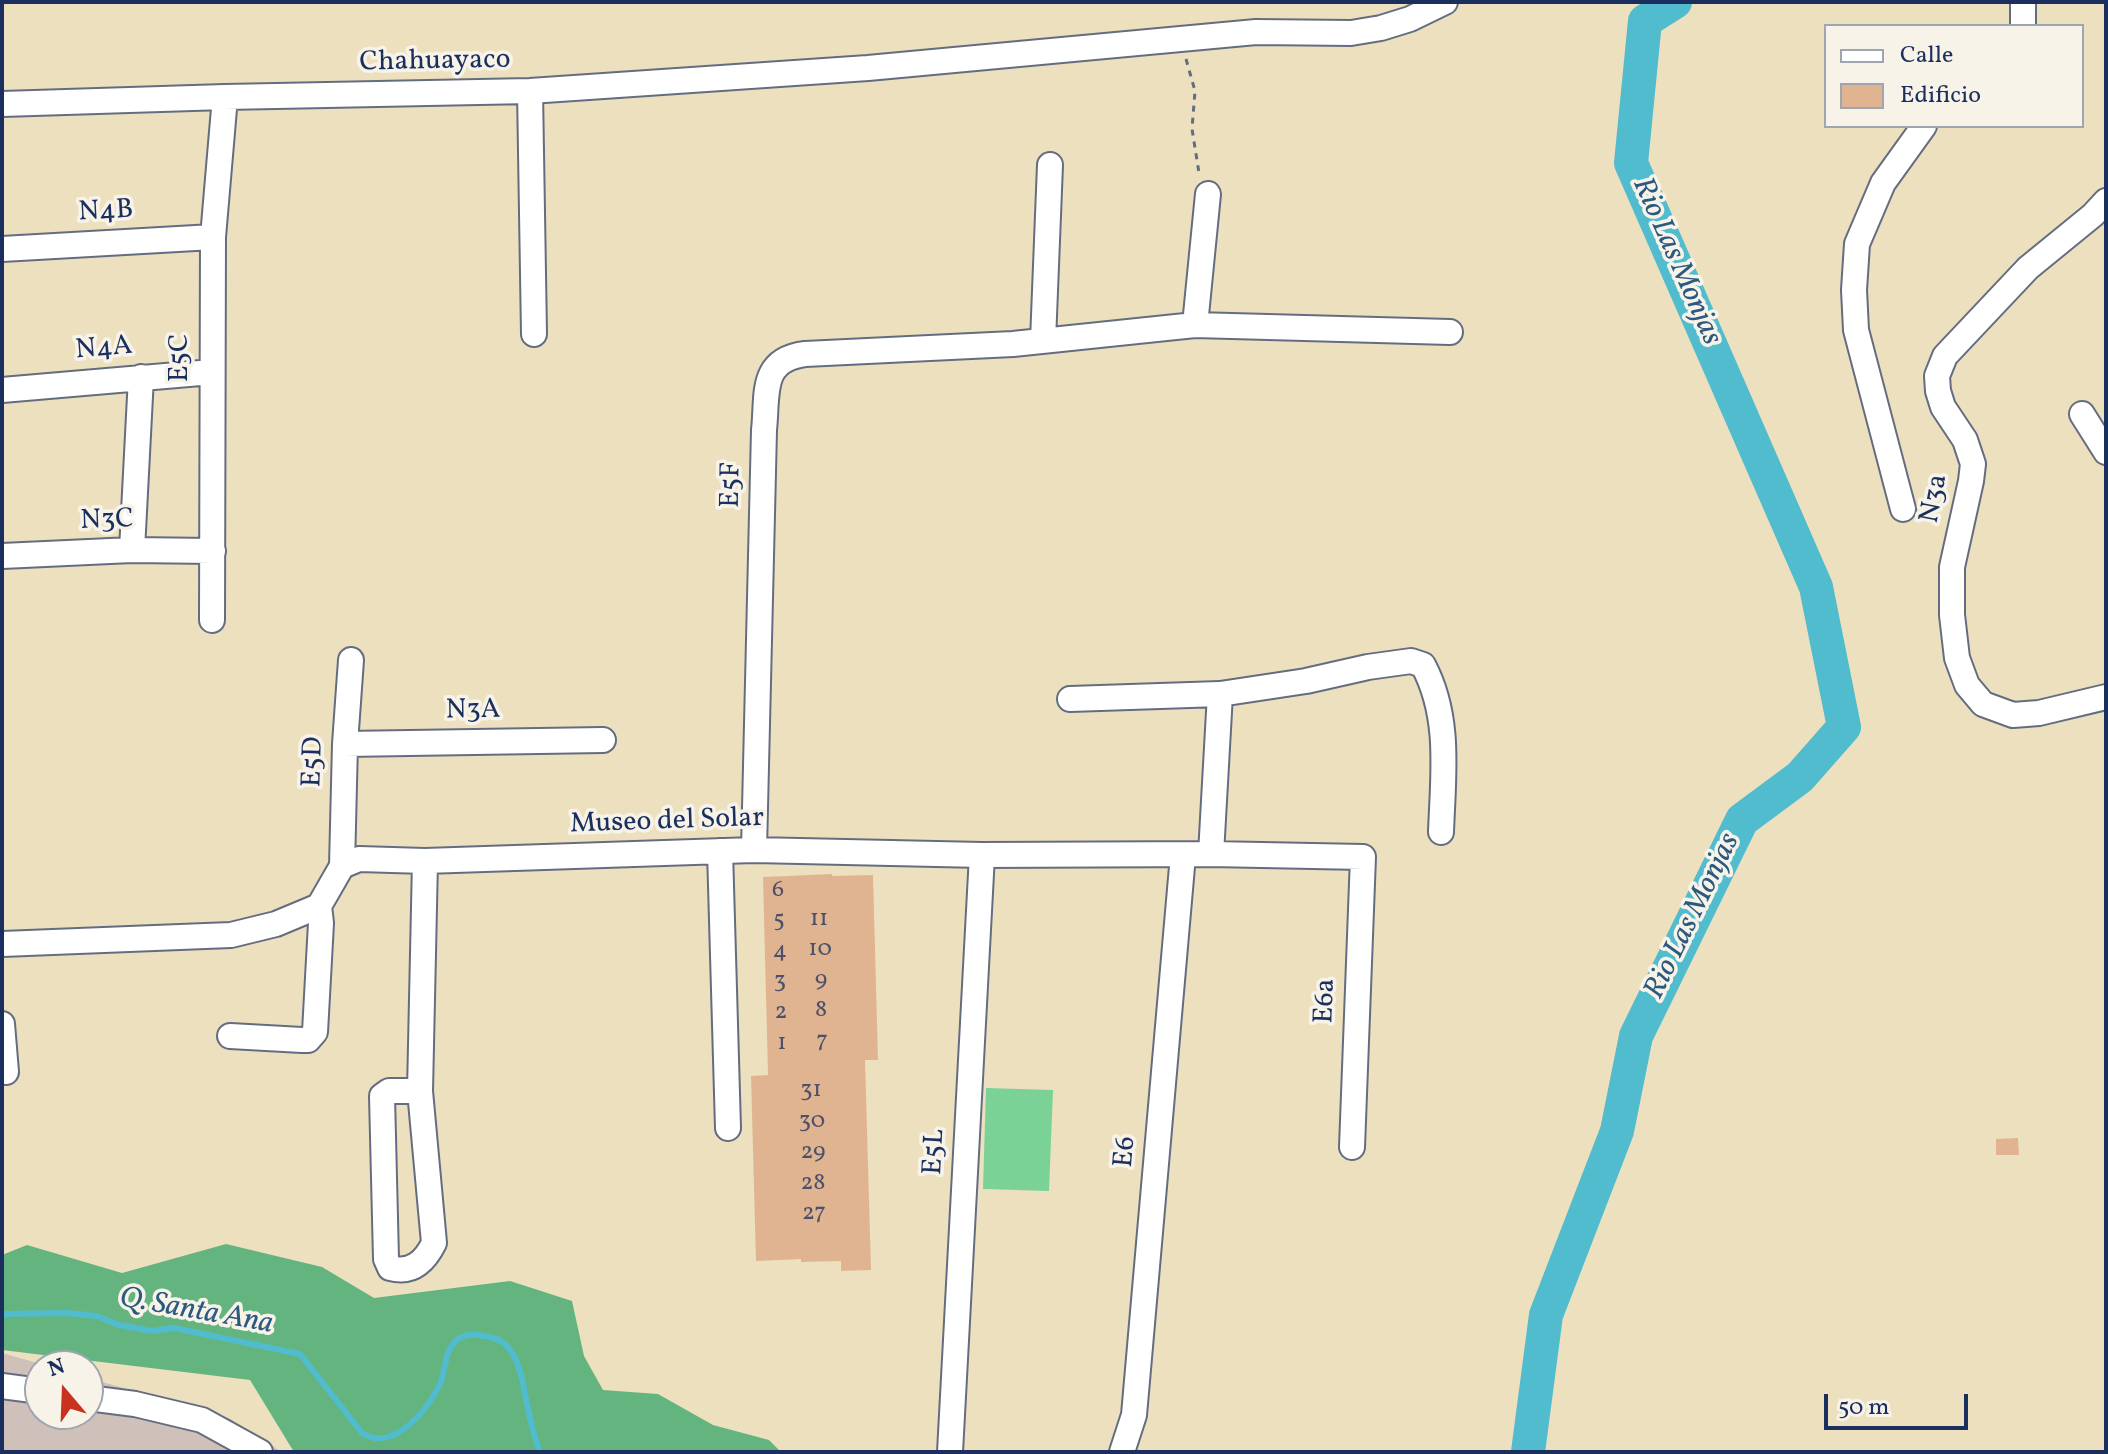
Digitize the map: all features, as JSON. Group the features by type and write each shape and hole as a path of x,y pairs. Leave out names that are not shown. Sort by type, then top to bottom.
{"street":[{"name":"Chahuayaco","path":"2,104 530,91 868,68 1256,32 1351,33 1396,24 1445,2"},
{"path":"2023,2 2023,24"},
{"path":"530,91 534,334"},
{"name":"E5C","path":"212,620 213,237 225,97"},
{"name":"N3a","path":"1903,509 1856,330 1854,290 1857,244 1877,195 1923,128"},
{"path":"1043,341 1050,165"},
{"path":"1195,325 1208,194"},
{"name":"N3a","path":"2106,201 2028,268 1945,356 1937,376 1943,407 1965,440 1973,464 1952,567 1952,615 1957,658 1967,685 1983,704 2013,715 2039,713 2106,697"},
{"name":"N4B","path":"2,249 213,237"},
{"name":"E5F","path":"754,850 766,390 768,378 783,361 794,356 1013,344 1195,325 1450,332"},
{"name":"N4A","path":"2,390 212,372"},
{"path":"132,550 141,377"},
{"path":"2082,414 2106,452"},
{"name":"N3C","path":"2,556 132,550 213,551"},
{"name":"E5D","path":"342,866 351,660"},
{"path":"1070,699 1220,694 1306,681 1368,667 1411,661 1423,665 1439,707 1445,744 1441,832"},
{"path":"1211,854 1220,694"},
{"name":"N3A","path":"345,744 603,740"},
{"name":"Museo del Solar","path":"342,866 359,859 425,861 754,850 1363,857"},
{"path":"720,851 728,1128"},
{"name":"E5L","path":"950,1452 982,855"},
{"name":"E6","path":"1122,1452 1134,1415 1183,855"},
{"name":"E6a","path":"1352,1147 1363,857"},
{"path":"420,1091 389,1091 382,1096 386,1259 390,1268 399,1271 414,1267 426,1259 434,1243 420,1091 425,861"},
{"path":"230,1036 308,1040 315,1032 321,923 319,906 342,866"},
{"path":"2,944 231,935 276,924 319,906"},
{"path":"2,1024 6,1072"},
{"path":"2,1386 24,1389"},
{"path":"104,1400 202,1420 260,1452"}],"path":[{"path":"1165,41 1184,55 1190,70 1195,91 1192,129 1195,156 1208,194"}],"shaded area":[{"path":"2,1353 24,1359 24,1430 104,1430 104,1383 229,1418 282,1452 2,1452"}],"green space":[{"path":"986,1088 1053,1090 1049,1191 983,1189"},
{"path":"226,1244 322,1267 374,1298 510,1281 572,1301 584,1356 603,1390 658,1394 713,1425 769,1440 781,1452 294,1452 250,1380 104,1362 104,1350 24,1350 24,1353 2,1350 2,1255 27,1245 122,1273"}],"building":[{"path":"873,875 878,1060 865,1060 871,1270 841,1271 841,1261 756,1261 751,1076 768,1075 763,877"},
{"path":"2018,1138 2019,1155 1996,1155 1996,1139"}],"waterway":[{"name":"Rio Las Monjas","path":"1528,1452 1546,1315 1617,1131 1636,1036 1742,820 1800,777 1844,727 1816,587 1631,163 1645,21 1675,2"},
{"name":"Q. Santa Ana","path":"2,1314 97,1316 119,1325 152,1331 174,1328 300,1354 362,1433 374,1438 397,1433 418,1416 440,1384 453,1343 471,1335 493,1338 508,1347 517,1363 540,1452"}]}
